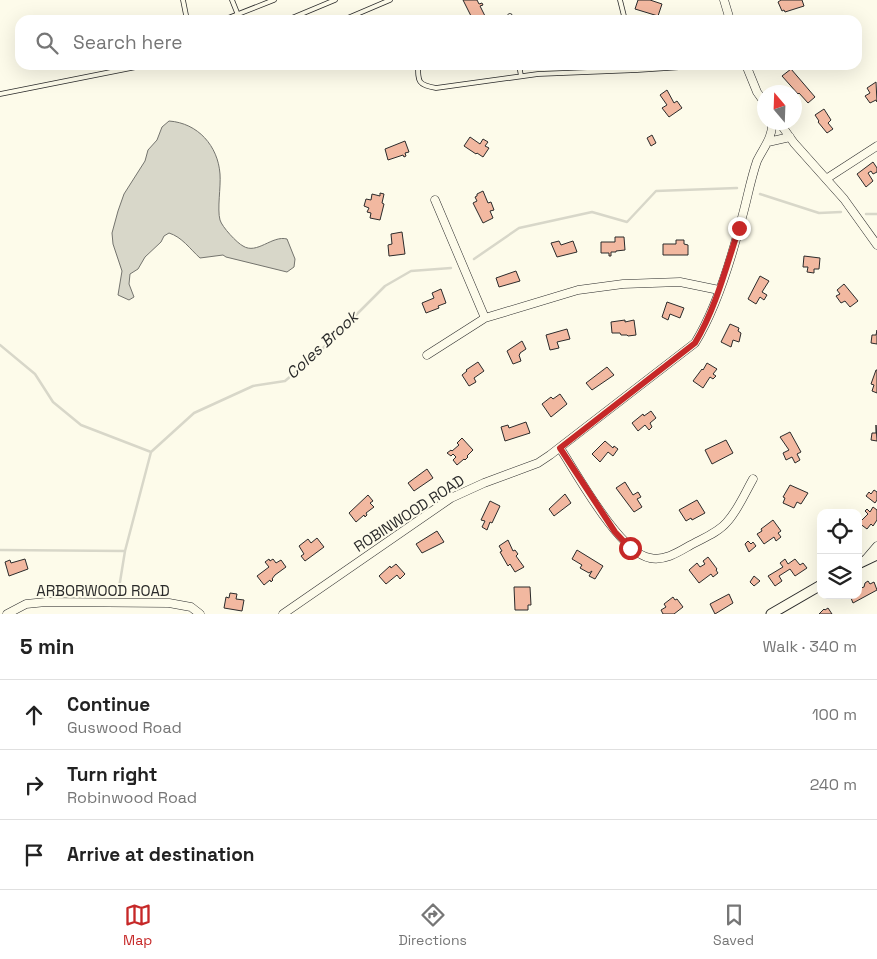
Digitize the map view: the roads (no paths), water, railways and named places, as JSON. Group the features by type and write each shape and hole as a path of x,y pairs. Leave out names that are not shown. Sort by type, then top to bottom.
{"street":[{"path":"724,0 728,15"},
{"path":"748,70 757,92"},
{"name":"ROBINWOOD ROAD","path":"283,614 451,498 484,482 538,464 695,343 705,326 719,290 741,223 757,162 768,142 772,130"},
{"path":"785,130 844,199 877,245"},
{"path":"768,142 790,137"},
{"path":"826,179 877,146"},
{"path":"435,200 485,318"},
{"path":"427,356 485,318 560,294 596,286 680,282 719,290"},
{"path":"560,448 615,532 630,548 648,558 661,559 718,530 727,523 753,479"},
{"path":"862,561 877,546"},
{"path":"862,562 877,555"},
{"path":"771,614 817,587"},
{"name":"ARBORWOOD ROAD","path":"7,614 26,604 46,602 169,603 191,608 200,614"}],"lane":[{"path":"183,0 186,15"},
{"path":"232,0 238,15 274,0"},
{"path":"257,0 259,6"},
{"path":"299,15 335,0"},
{"path":"355,15 390,0"},
{"path":"620,0 624,15"},
{"path":"0,94 121,70"},
{"path":"419,70 420,82 423,86 436,88 521,76 637,70"},
{"path":"520,70 521,76"}],"waterway":[{"name":"Coles Brook","path":"474,259 519,228 592,212 627,222 656,191 737,188"},
{"name":"Coles Brook","path":"760,194 819,213 841,212"},
{"name":"Coles Brook","path":"866,214 877,214"},
{"name":"Coles Brook","path":"0,345 35,374 53,402 81,425 151,452 194,413 253,386 285,381 317,354 385,286 411,271 451,268"},
{"path":"119,588 125,551 151,452"},
{"path":"0,550 125,551"}]}
